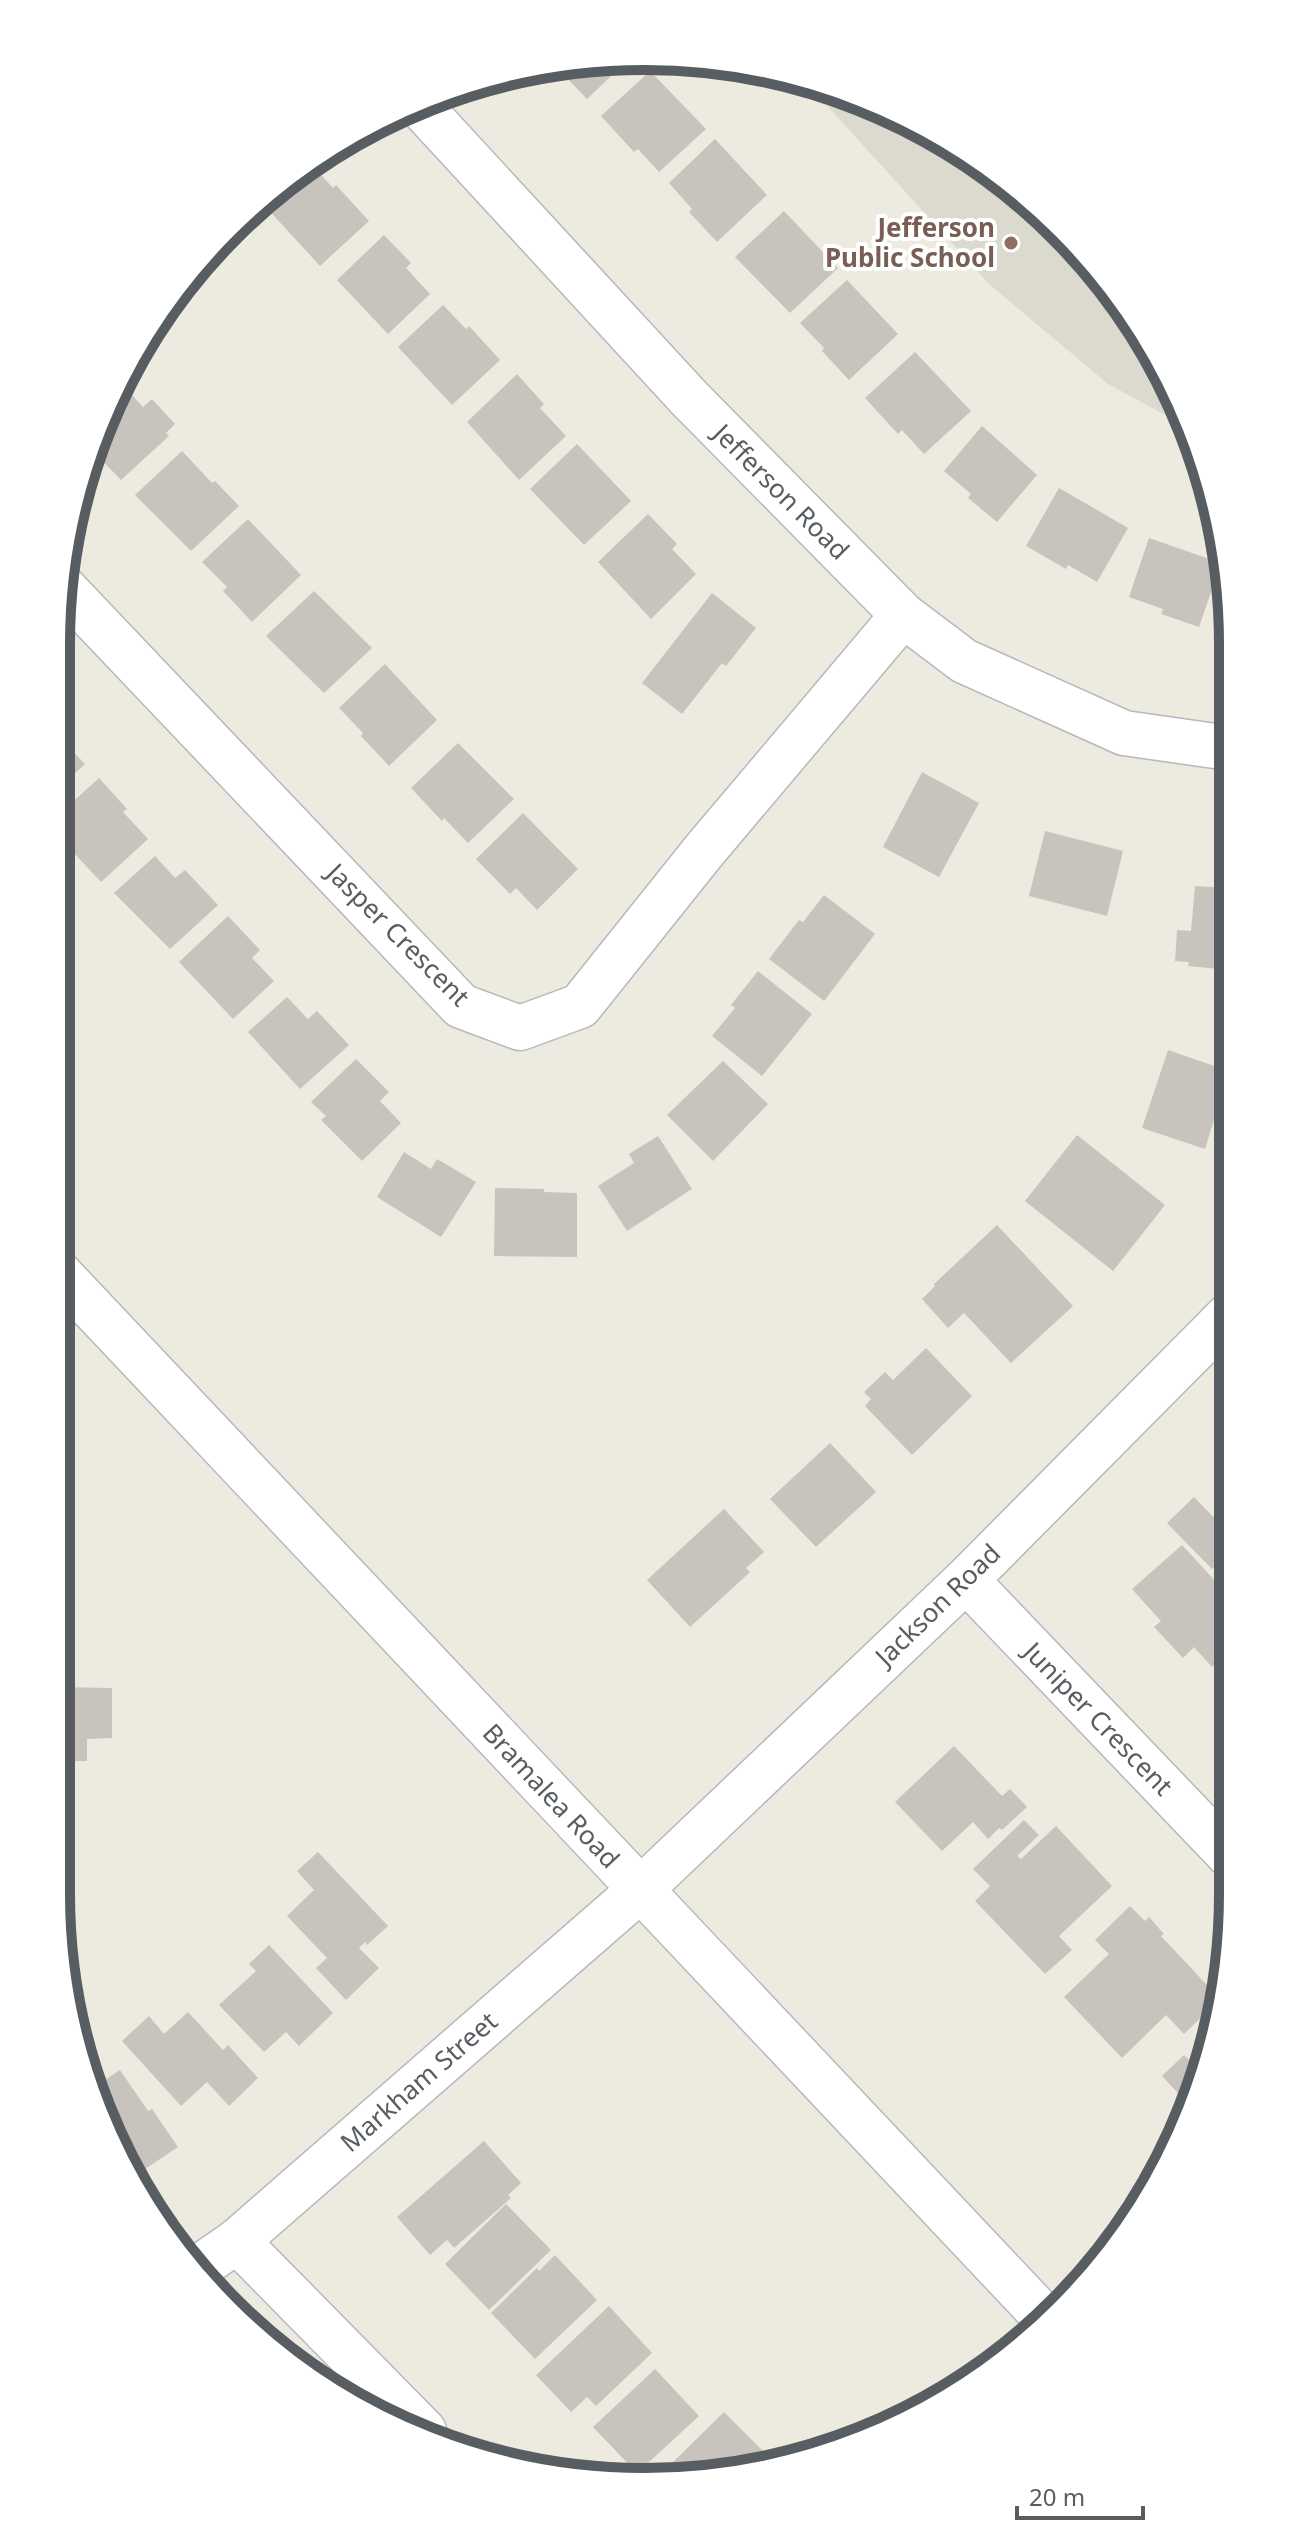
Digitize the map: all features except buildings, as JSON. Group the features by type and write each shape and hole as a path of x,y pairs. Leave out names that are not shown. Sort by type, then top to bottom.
{"street":[{"name":"Jefferson Road","path":"427,113 689,398 903,615 964,661 1124,733 1219,747"},
{"name":"Jasper Crescent","path":"72,597 461,1006 520,1028 580,1006 703,852 903,615"},
{"name":"Bramalea Road","path":"70,1285 1039,2311"},
{"name":"Jackson Road","path":"640,1890 966,1580 1219,1325"},
{"name":"Juniper Crescent","path":"966,1580 1219,1844"},
{"name":"Markham Street","path":"205,2263 237,2241 640,1890"},
{"path":"237,2241 411,2418"}],"shaded area":[{"name":"Jefferson Public School","path":"820,97 899,129 932,147 994,189 1051,238 1122,325 1160,390 1172,419 1108,384 990,285"}],"place":[{"name":"Jefferson Public School","path":"1011,243"}]}
